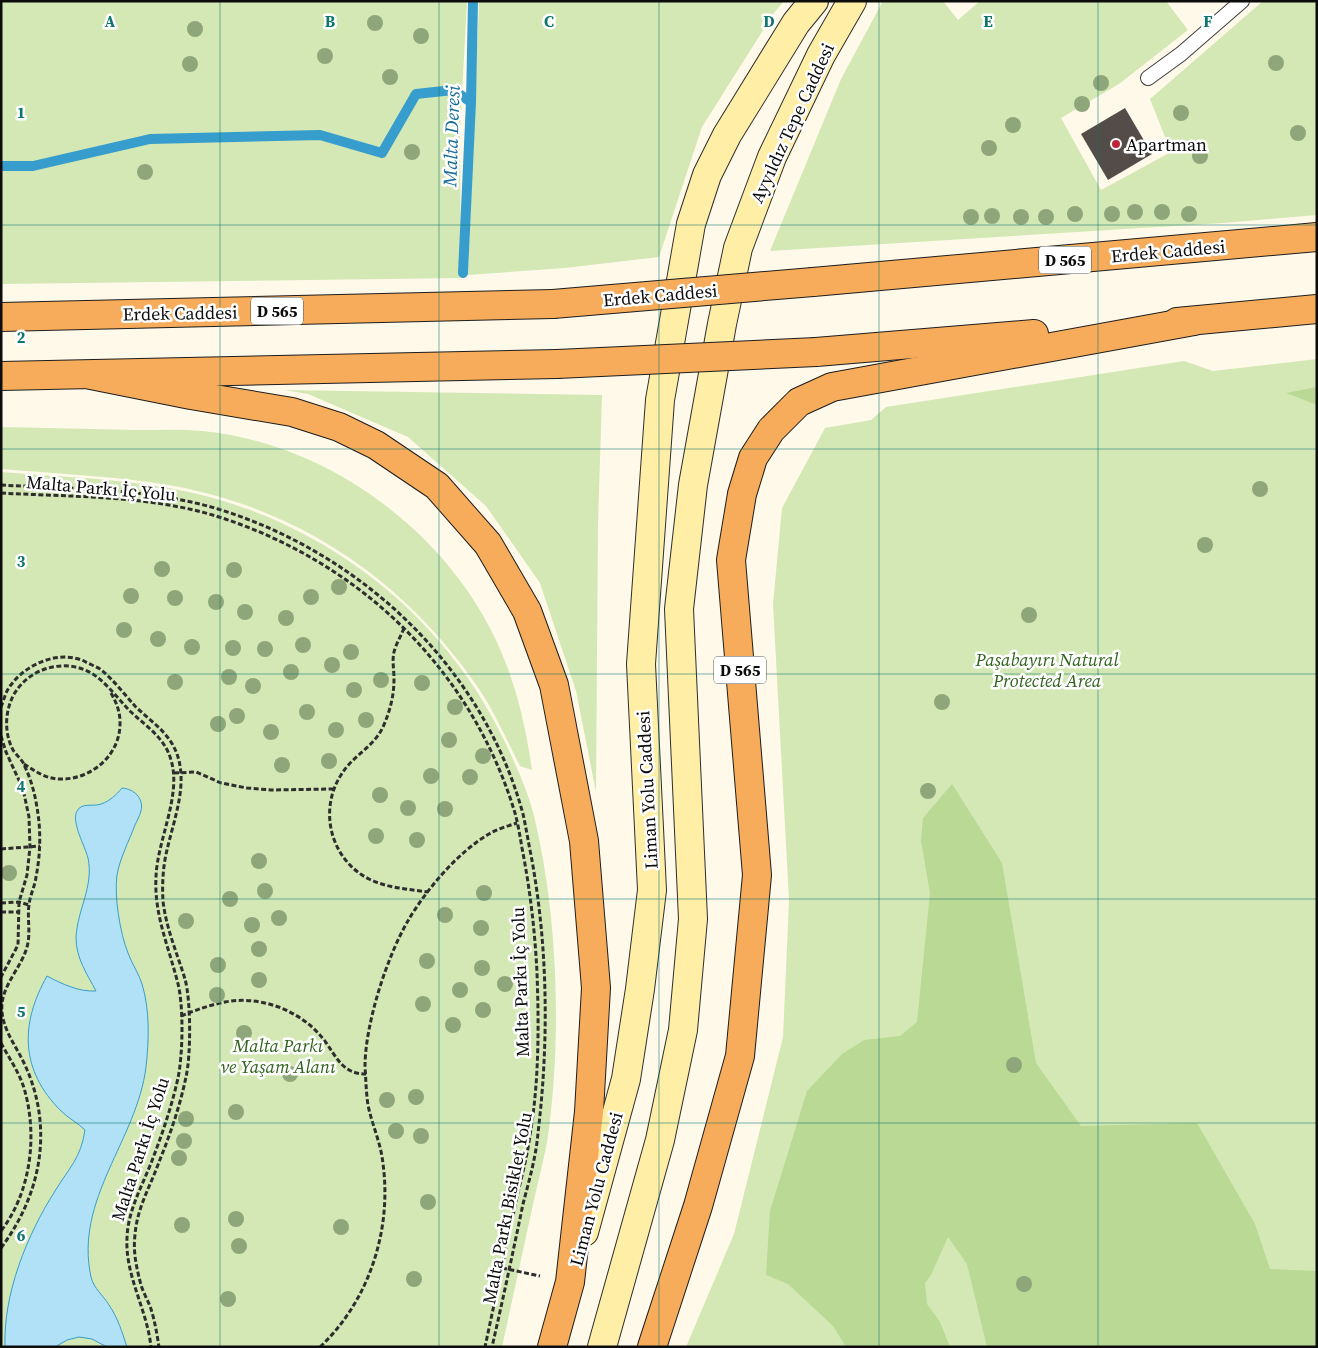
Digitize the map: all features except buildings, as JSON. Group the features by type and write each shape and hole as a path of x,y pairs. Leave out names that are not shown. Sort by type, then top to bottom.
{"highway":[{"name":"Erdek Caddesi","path":"1,317 552,304 1317,237"},
{"name":"D 565","path":"1,376 558,364 816,352 1317,309"},
{"name":"D 565","path":"652,1347 698,1206 740,1056 757,875 731,560 742,494 753,458 771,430 799,402 832,387 1194,321"},
{"name":"D 565","path":"91,375 191,395 292,412 339,427 376,445 437,486 488,544 527,611 554,685 582,832 596,988 589,1112 570,1282"},
{"name":"Liman Yolu Caddesi","path":"552,1347 570,1282"}],"main road":[{"name":"Liman Yolu Caddesi","path":"570,1282 626,1079 652,890 641,664 660,400 691,224 707,175 727,135 796,23 814,1"},
{"name":"Ayyıldız Tepe Caddesi","path":"602,1347 660,1140 683,1030 693,919 679,609 693,485 722,324 738,248 772,157 821,55 852,1"}],"lane":[{"path":"1148,78 1181,54 1242,1"}],"path":[{"name":"Malta Parkı Bisiklet Yolu","path":"1,486 126,492 171,498 216,508 259,523 300,542 340,566 376,592 409,622 440,655 466,692 489,730 508,771 523,814 535,879 543,944 546,1009 545,1055 538,1137 492,1347"},
{"name":"Malta Parkı İç Yolu","path":"1,493 125,500 170,505 222,518 256,530 297,549 336,572 371,598 404,628 444,674 460,696 482,734 501,774 517,823 528,880 536,945 539,1009 537,1072 530,1136 485,1347"},
{"path":"404,628 394,653 393,697 385,721 373,742 342,773 333,789 329,816 331,833 337,848 346,862 358,873 382,885 428,892"},
{"path":"1,707 7,690 21,674 38,662 59,657 80,660 99,668 137,708 162,730 176,751 181,772 178,808 167,851 163,901 167,922 186,982 190,1021 187,1075 156,1171 142,1200 134,1237 135,1257 140,1282 157,1332 158,1347"},
{"name":"Malta Parkı İç Yolu","path":"1,1248 26,1208 40,1159 41,1134 39,1109 33,1084 7,1031 2,1004 10,982 27,948 29,905 37,876 40,846 38,816 32,786 24,764 13,749 7,731 7,712 14,694 26,679 41,670 60,665 78,667 96,675 164,744 170,754 174,772 170,807 156,875 156,901 160,924 178,984 181,1016 179,1074 158,1143 136,1197 130,1216 127,1237 128,1258 134,1286 143,1309 151,1347"},
{"path":"24,764 40,774 58,779 76,778 94,771 108,758 117,742 120,723 117,704 109,688"},
{"path":"1,736 6,752 23,788 29,817 30,847 27,875 19,902 18,946 1,977"},
{"path":"174,772 196,772 222,783 247,788 271,790 333,789"},
{"path":"320,1347 347,1316 362,1290 372,1268 381,1236 386,1191 378,1136 369,1107 366,1074 370,1024 390,960 409,920 428,892 460,857 489,833 517,823"},
{"path":"1,849 40,846"},
{"path":"1,903 19,902 29,905"},
{"path":"1,912 19,912"},
{"path":"181,1016 227,1002 249,1000 270,1004 290,1012 308,1024 323,1039 344,1067 357,1074 366,1074"},
{"path":"1,1043 24,1087 29,1110 31,1134 30,1158 25,1181 17,1204 1,1231"},
{"path":"502,1268 570,1282"}],"green space":[{"path":"1,1 467,1 460,132 461,278 1,284"},
{"path":"479,1 784,1 774,13 702,127 659,257 565,268 468,275"},
{"path":"883,1 943,1 958,20 980,1 1166,1 1188,30 1119,84 1061,118 1101,190 1171,152 1150,99 1263,1 1317,1 1317,215 1223,223 770,251 841,79"},
{"name":"Paşabayırı Natural Protected Area","path":"1317,359 1317,1347 686,1347 734,1234 783,1037 789,900 773,604 782,508 825,428 871,420 886,407 1184,361 1213,371"},
{"path":"1317,387 1317,405 1286,393"},
{"path":"284,390 602,395 598,524 596,792 576,691 540,583 486,506 408,437 308,394"},
{"path":"1,427 194,430 249,439 295,454 338,475 380,501 417,532 450,568 478,607 500,649 516,693 524,724 532,770 520,766 482,693 447,646 415,612 381,581 344,554 305,531 264,512 220,497 174,486 131,480 1,469"},
{"name":"Malta Parkı ve Yaşam Alanı","path":"1,472 139,483 220,500 266,516 310,537 351,562 389,592 424,625 456,661 483,701 514,761 533,812 548,891 555,974 555,1057 548,1136 502,1347 1,1347"},
{"path":"952,784 1002,863 1036,1063 1081,1126 1197,1123 1255,1224 1270,1269 1317,1271 1317,1347 987,1347 967,1264 948,1237 931,1275 925,1283 927,1304 940,1322 950,1347 846,1347 833,1326 788,1284 766,1275 770,1211 807,1091 842,1054 864,1040 900,1036 917,1022 930,893 921,841 923,818"}],"water":[{"path":"122,788 134,792 142,806 118,869 116,893 122,935 145,994 148,1025 147,1057 140,1094 99,1196 91,1222 88,1249 92,1281 115,1315 127,1347 107,1347 92,1339 79,1337 67,1340 55,1347 5,1347 8,1306 26,1246 45,1208 74,1162 81,1148 85,1130 61,1111 38,1079 31,1063 28,1046 32,1012 47,976 77,989 96,991 83,966 76,945 77,928 87,889 89,869 88,858 77,828 76,816 79,808 104,803 113,798"}],"waterway":[{"name":"Malta Deresi","path":"463,273 471,102 473,1"},
{"path":"1,166 33,166 150,139 320,135 382,153 416,94 453,90 471,102"}],"place":[{"name":"Apartman","path":"1116,144"}]}
